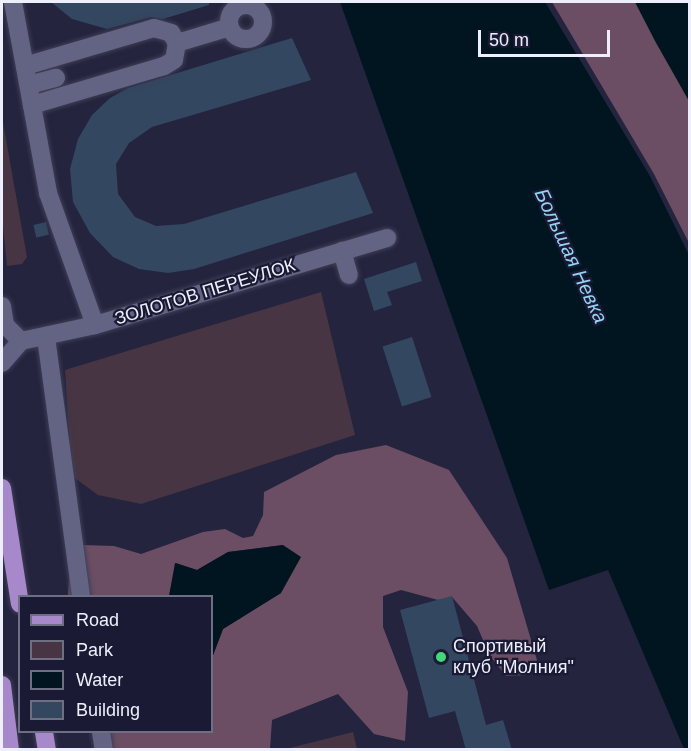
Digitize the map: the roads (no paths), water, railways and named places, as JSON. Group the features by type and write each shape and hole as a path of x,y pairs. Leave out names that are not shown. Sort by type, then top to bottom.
{"main road":[{"path":"2,488 19,595"},
{"path":"2,685 10,750"},
{"path":"33,733 35,750"},
{"path":"44,733 47,750"}],"street":[{"path":"13,2 48,193 95,325"},
{"path":"177,43 230,27"},
{"path":"25,66 154,28 171,33 177,43 174,60 164,66 32,105"},
{"path":"29,85 56,78"},
{"name":"ЗОЛОТОВ ПЕРЕУЛОК","path":"21,341 95,325 387,238"},
{"path":"342,252 349,275"},
{"path":"2,306 5,325 21,341 2,363"},
{"path":"46,337 81,595"},
{"path":"101,733 104,750"}],"water":[{"name":"Большая Невка","path":"340,2 545,2 650,176 689,255 689,749 684,749 608,570 549,590"},
{"path":"635,2 689,2 689,101 655,41"},
{"path":"283,545 301,557 281,593 223,629 213,655 213,595 169,595 175,563 197,570 228,552"}],"place":[{"name":"Спортивый клуб \"Молния\"","path":"441,657"}]}
